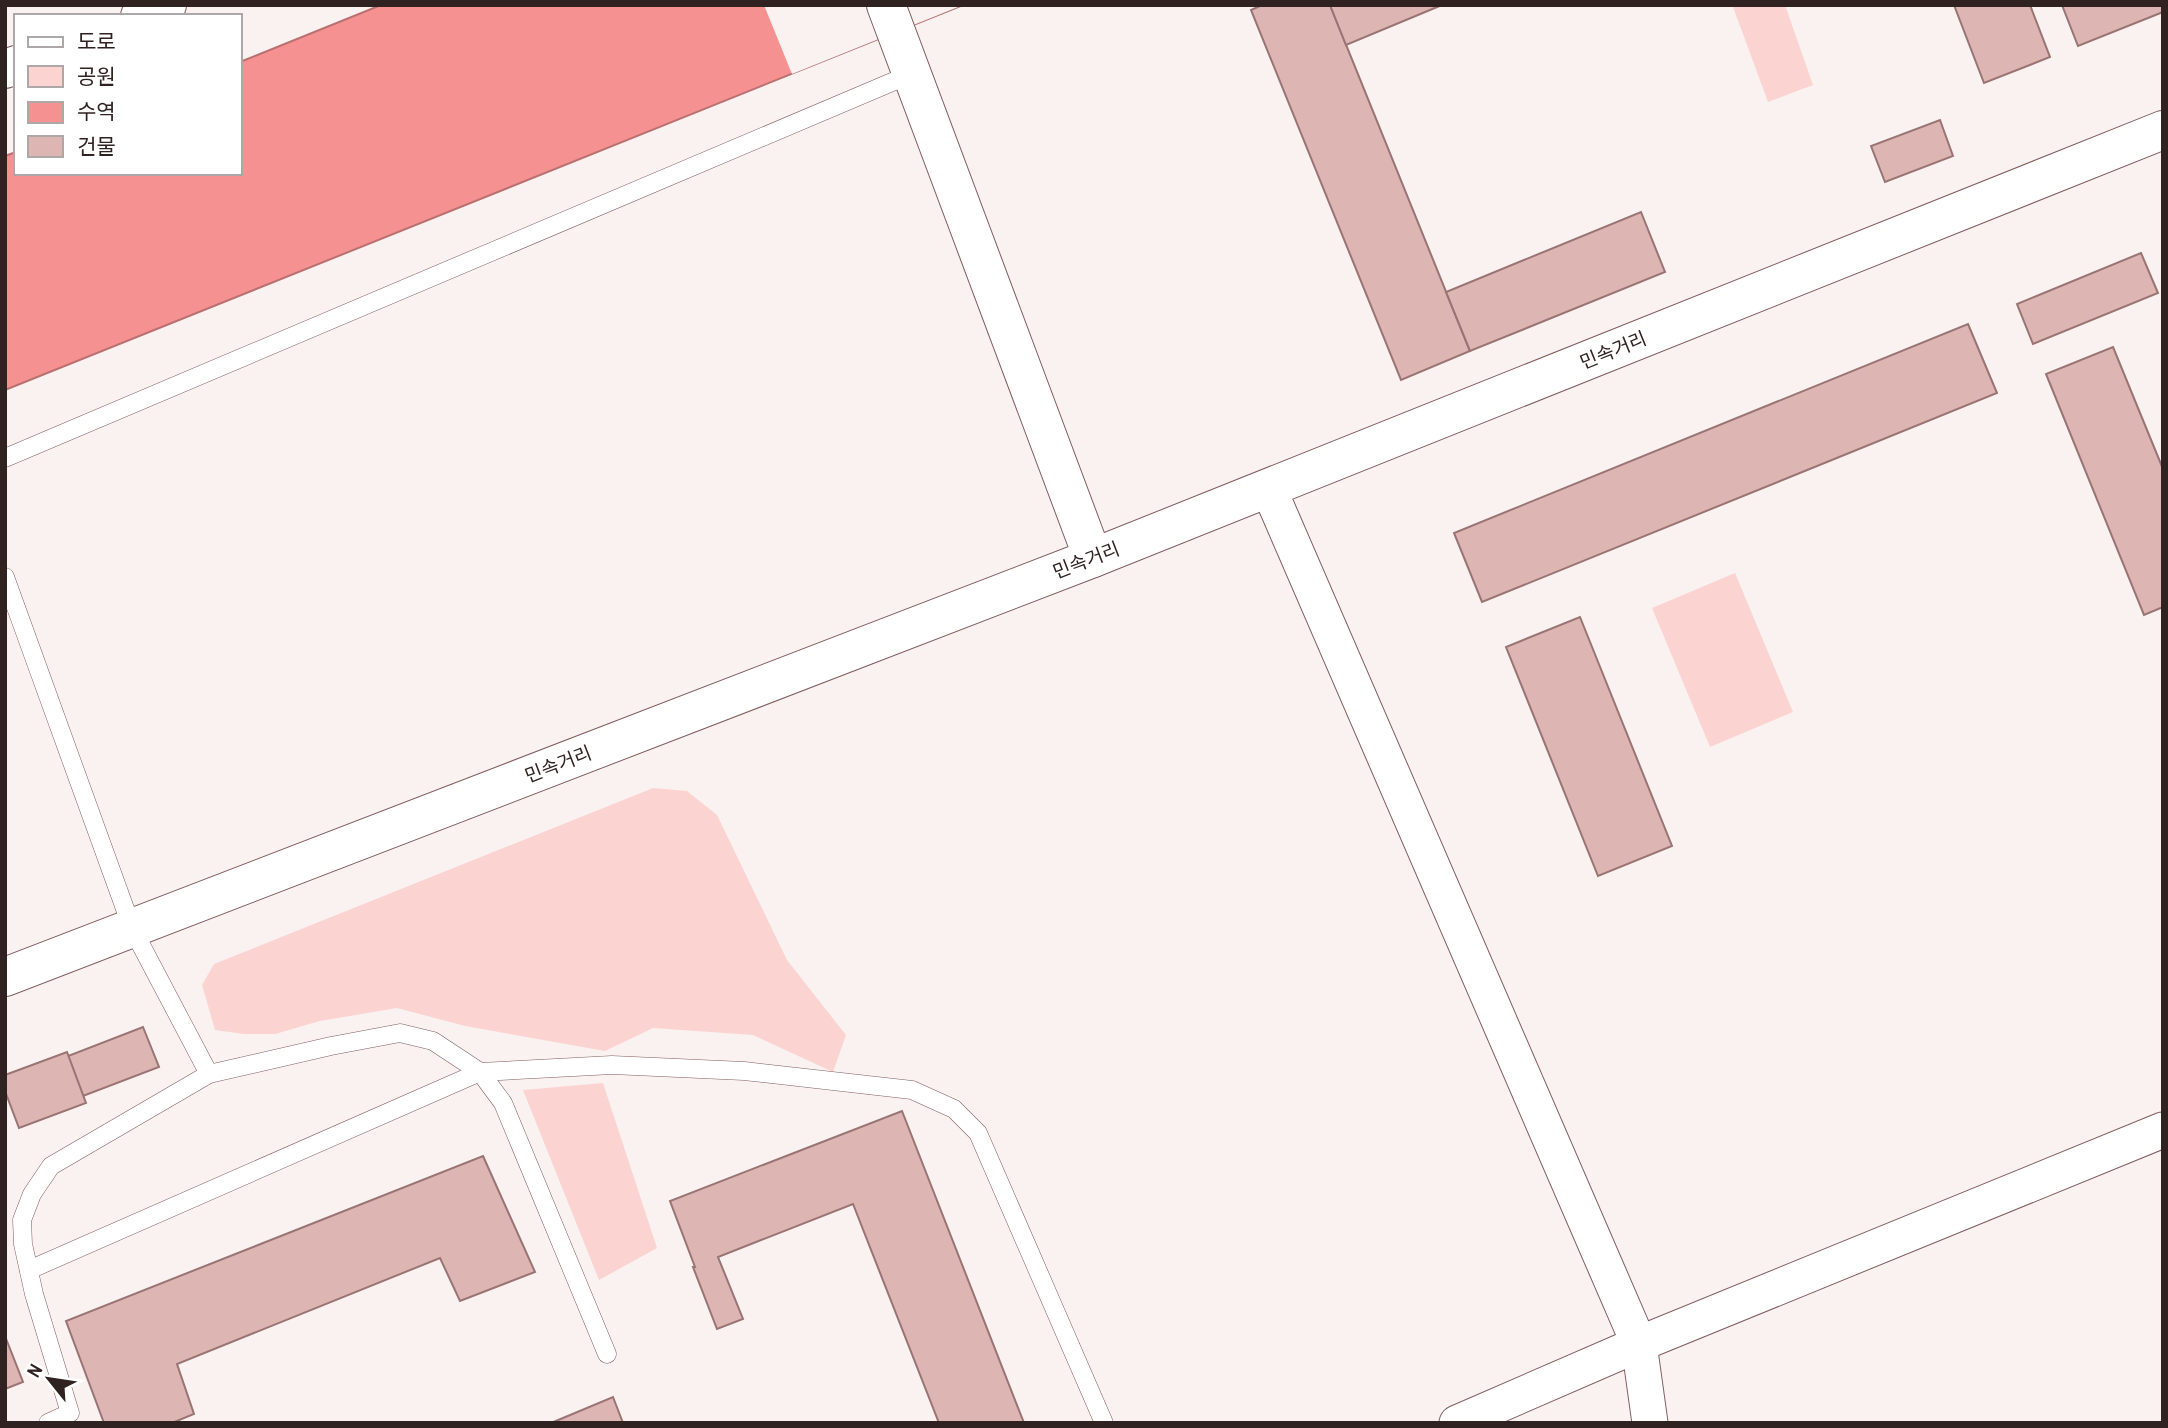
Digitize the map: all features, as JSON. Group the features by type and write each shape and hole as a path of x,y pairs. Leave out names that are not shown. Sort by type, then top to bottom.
{"street":[{"path":"145,14 167,5"},
{"path":"886,5 1093,558"},
{"name":"민속거리","path":"5,977 1093,558 2163,130"},
{"path":"1268,487 1640,1344 1650,1423"},
{"path":"1457,1423 1640,1344 2163,1130"}],"lane":[{"path":"5,458 905,59"},
{"path":"5,577 132,928 209,1074"},
{"path":"48,1423 69,1413 34,1294 22,1220 32,1194 51,1166 209,1074 400,1033 433,1041 480,1072 503,1103 607,1353"},
{"path":"29,1270 480,1072 612,1065 744,1071 912,1090 954,1109 978,1133 1104,1423"}],"green space":[{"path":"1785,5 1813,85 1768,102 1733,7"},
{"path":"1735,573 1793,712 1710,747 1652,608"},
{"path":"653,788 687,791 717,815 787,960 846,1035 833,1072 753,1035 653,1028 605,1051 465,1026 397,1008 320,1021 275,1034 215,1030 202,985 214,964"},
{"path":"603,1083 657,1248 599,1280 523,1090"}],"water":[{"path":"381,5 963,5 5,390 5,156 14,153 14,175 242,175 242,61"}],"pier":[{"path":"764,5 963,5 792,74"}],"building":[{"path":"1262,5 1330,5 1470,351 1401,380 1251,10"},
{"path":"1330,5 1442,5 1346,45"},
{"path":"1954,5 2030,5 2050,57 1984,83"},
{"path":"2062,5 2163,5 2163,12 2078,46"},
{"path":"1940,120 1953,156 1885,182 1871,146"},
{"path":"1641,212 1665,272 1470,351 1446,292"},
{"path":"2141,253 2158,293 2033,344 2017,304"},
{"path":"1968,324 1997,393 1482,602 1454,533"},
{"path":"2113,347 2163,469 2163,607 2144,615 2046,374"},
{"path":"1580,617 1672,846 1598,876 1506,647"},
{"path":"143,1027 159,1067 83,1096 68,1056"},
{"path":"67,1052 86,1103 19,1128 5,1091 5,1075"},
{"path":"902,1111 1024,1423 939,1423 853,1204 718,1257 743,1319 717,1329 670,1201"},
{"path":"483,1156 535,1272 460,1301 440,1258 177,1364 194,1414 172,1423 104,1423 66,1321"},
{"path":"5,1336 23,1382 5,1389"},
{"path":"613,1397 623,1423 551,1423"}]}
